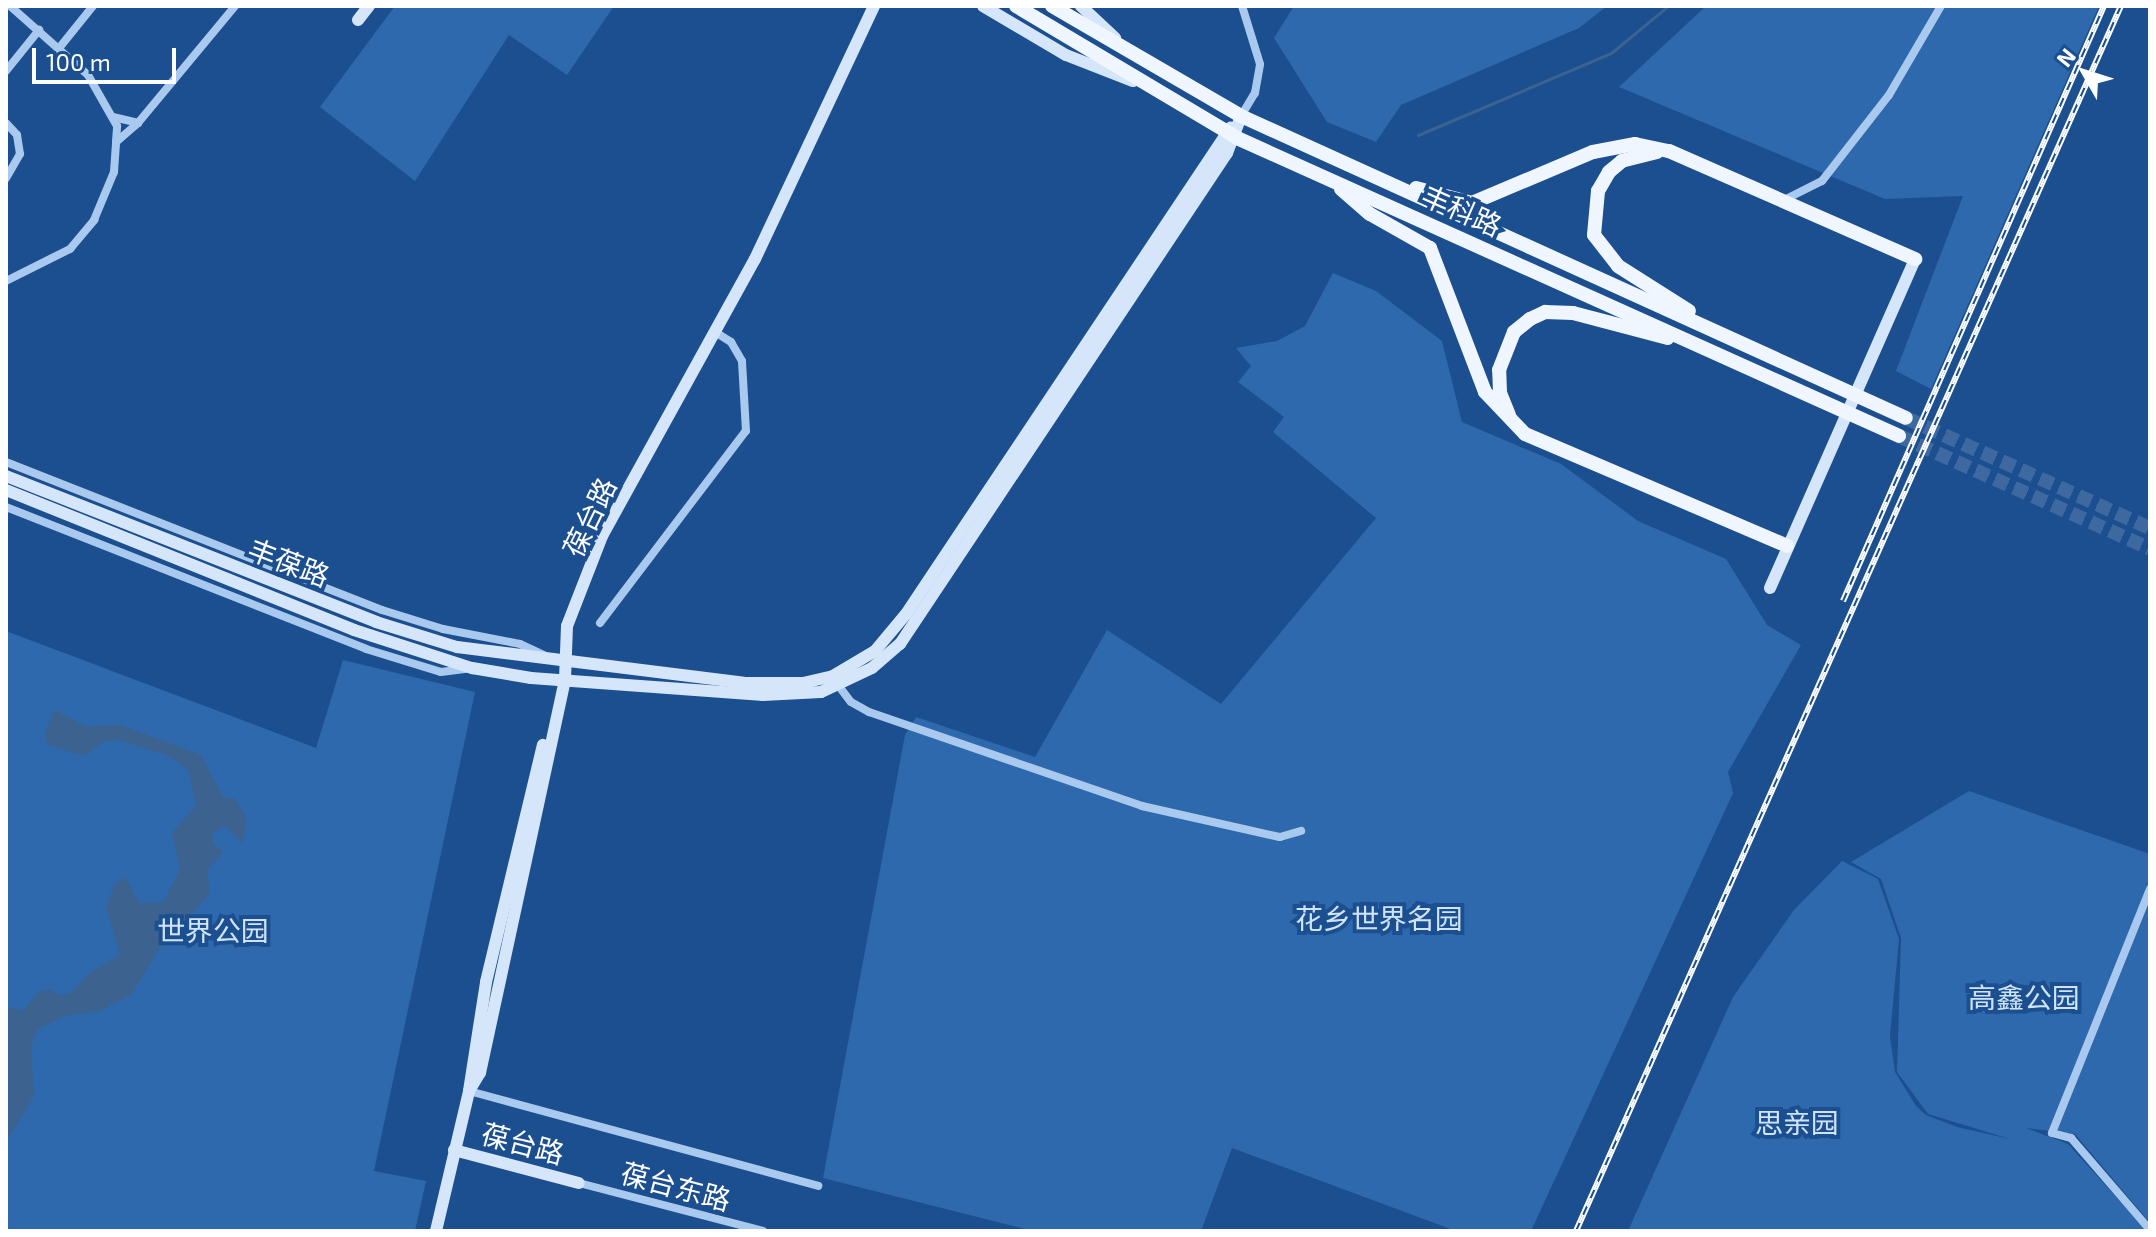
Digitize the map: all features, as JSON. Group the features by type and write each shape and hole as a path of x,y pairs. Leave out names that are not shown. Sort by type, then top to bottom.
{"main road":[{"path":"358,20 369,6"},
{"name":"葆台路","path":"436,1231 469,1091 480,1073 561,680 567,626 602,536 715,332 840,85 874,6"},
{"path":"983,6 1066,55 1153,89"},
{"name":"丰科路","path":"1016,6 1231,135 1899,436"},
{"name":"丰科路","path":"1052,6 1241,116 1906,418"},
{"path":"1081,6 1129,52"},
{"path":"835,682 872,668 900,644 1241,116"},
{"path":"1379,179 1472,203 1610,146 1635,144 1669,151 1915,259 1770,588"},
{"path":"1669,151 1642,153 1609,172 1598,191 1594,235 1618,266 1719,332"},
{"path":"1329,178 1370,214 1430,248 1444,273 1485,392 1525,434 1787,546"},
{"path":"1525,434 1508,413 1499,370 1514,332 1530,319 1545,312 1573,313 1708,348"},
{"name":"丰葆路","path":"6,476 402,631 457,647 563,664 744,683 835,682"},
{"name":"丰葆路","path":"6,490 354,630 472,668 561,680 763,695 806,695 835,682"},
{"name":"葆台路","path":"454,1150 579,1183"}],"street":[{"path":"6,281 70,249 94,220 114,172 116,142 113,117 88,75 60,47 10,6"},
{"path":"60,47 93,6"},
{"path":"116,142 138,123 235,6"},
{"path":"1241,116 1255,93 1260,64 1242,6"},
{"path":"1784,200 1822,181 1889,95 1941,6"},
{"path":"6,71 39,30"},
{"path":"113,117 138,123"},
{"path":"6,123 17,135 20,154 6,178"},
{"path":"600,623 746,431 742,361 731,342 715,332"},
{"path":"6,462 382,610 443,629 520,644 563,664"},
{"path":"6,507 366,649 441,672 472,668"},
{"path":"835,682 869,712 1142,806 1280,837 1301,831"},
{"path":"2150,889 2052,1133 2071,1138 2150,1230"},
{"path":"469,1091 818,1186"},
{"name":"葆台东路","path":"579,1183 763,1231"}],"green space":[{"path":"395,6 614,6 567,75 509,35 415,181 320,107"},
{"path":"1294,6 1607,6 1579,28 1401,105 1376,142 1327,122 1274,38"},
{"path":"1706,6 2099,6 1931,389 1896,371 1963,196 1885,199 1619,87"},
{"name":"花乡世界名园","path":"1333,273 1376,291 1442,341 1462,422 1561,464 1638,521 1726,559 1767,625 1801,645 1728,772 1733,793 1531,1231 1456,1231 1232,1148 1201,1231 1033,1231 823,1178 905,735 916,717 1035,757 1107,630 1221,704 1376,518 1273,432 1284,417 1238,382 1251,366 1236,348 1277,341 1305,326"},
{"name":"世界公园","path":"6,631 316,748 343,660 475,692 374,1171 426,1181 415,1231 6,1231"},
{"path":"1969,791 2150,854 2150,1223 2075,1134 2026,1128 2068,1144 2147,1231 1628,1231 1733,997 1794,910 1842,861 1878,879 1899,939 1890,1036 1895,1072 1916,1106 1926,1115 1957,1127 2010,1139 1928,1114 1897,1072 1901,938 1881,879 1851,862"}],"shaded area":[{"path":"54,710 85,726 121,725 201,755 223,797 236,799 247,819 243,844 225,826 214,832 213,844 223,852 207,871 210,894 158,950 132,994 98,1012 67,1015 38,1029 31,1046 34,1096 6,1142 6,1007 24,1010 39,991 51,990 61,996 72,992 89,973 120,955 106,907 115,883 126,878 139,903 163,902 180,870 172,833 196,806 188,770 166,755 118,740 105,741 84,756 48,745 45,733"}],"waterway":[{"path":"1418,135 1611,53 1668,6"}],"tunnel":[{"path":"1906,418 2150,528"},
{"path":"1899,436 2150,549"}],"railway":[{"path":"1843,601 2104,6"},
{"path":"1576,1231 2121,6"}],"park label":[{"name":"高鑫公园","path":"2024,997"},
{"name":"思亲园","path":"1797,1122"}]}
